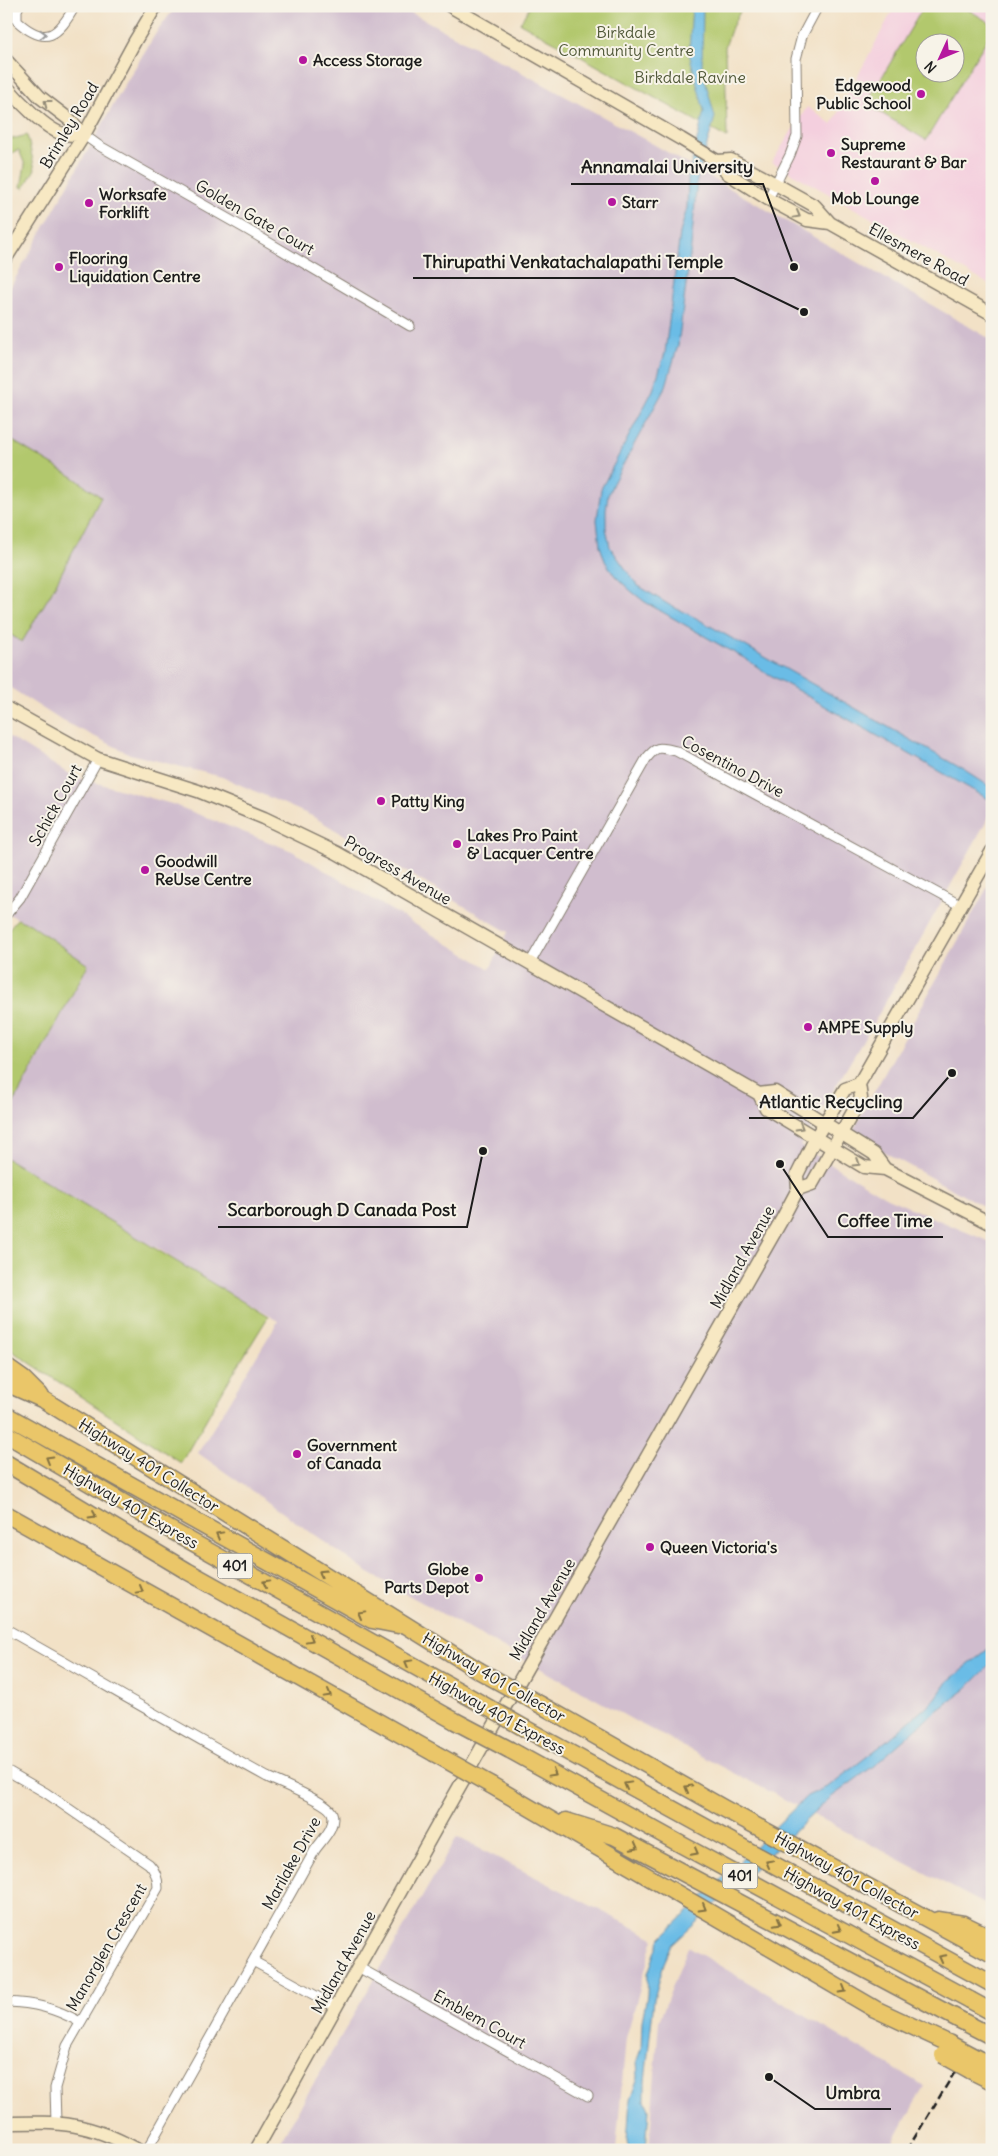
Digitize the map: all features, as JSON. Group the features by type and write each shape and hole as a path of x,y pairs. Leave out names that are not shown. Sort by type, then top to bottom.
{"highway":[{"path":"6,1367 23,1379 44,1400"},
{"name":"Highway 401 Collector","path":"6,1384 44,1400 478,1670 723,1808 992,1954"},
{"path":"6,1415 372,1620 408,1627"},
{"name":"Highway 401 Express","path":"6,1434 151,1518 526,1729 988,1983"},
{"name":"Highway 401 Express","path":"6,1463 187,1570 455,1722 992,2012"},
{"path":"6,1508 115,1576"},
{"path":"6,1514 491,1785 945,2049 980,2065 992,2081"},
{"path":"540,1813 614,1836 991,2036"},
{"path":"926,1918 963,1924 992,1938"}],"main road":[{"name":"Brimley Road","path":"6,258 84,135 156,6"},
{"name":"Ellesmere Road","path":"450,6 681,138 717,161 727,173 768,199 807,220 830,223"},
{"path":"6,60 40,98 70,120 84,135"},
{"path":"6,86 34,115 62,134 84,135"},
{"name":"Ellesmere Road","path":"717,161 731,160 776,184 815,206 830,223 992,314"},
{"name":"Progress Avenue","path":"6,708 98,759 198,792 264,818 337,853 359,868 759,1094 766,1108 864,1167 886,1169 992,1224"},
{"name":"Midland Avenue","path":"798,1189 812,1184 860,1098 858,1084 992,851"},
{"name":"Midland Avenue","path":"256,2150 798,1189 797,1175 816,1137 845,1089 858,1084"},
{"name":"Progress Avenue","path":"759,1094 775,1092 874,1154 886,1169"},
{"path":"6,2123 56,2123 98,2130 138,2150"}],"street":[{"path":"19,6 17,21 30,33 41,36 64,27 75,6"},
{"path":"768,199 797,136 796,59 802,36 818,6"},
{"name":"Golden Gate Court","path":"84,135 98,145 410,326"},
{"name":"Cosentino Drive","path":"530,963 646,759 653,749 660,747 676,751 961,906"},
{"name":"Schick Court","path":"6,915 20,898 98,759"},
{"name":"Marilake Drive","path":"6,1629 250,1767 328,1807 333,1816 333,1824 315,1850 147,2150"},
{"name":"Manorglen Crescent","path":"6,1770 46,1794 149,1864 157,1874 158,1888 67,2046 54,2097 56,2123"},
{"path":"253,1961 336,2007"},
{"name":"Emblem Court","path":"358,1967 588,2096"},
{"path":"6,2002 30,2003 52,2008 80,2022"}],"shaded area":[{"path":"176,6 399,6 653,144 992,340 992,811 876,1019 800,1146 887,1198 992,1243 992,1908 633,1720 367,1572 198,1453 278,1321 203,1279 159,1249 125,1232 6,1158 6,1117 88,966 30,924 6,913 6,735 72,776 172,804 292,851 490,969 508,932 312,816 222,777 130,754 59,719 6,685 6,295 127,81 156,33"},
{"path":"895,6 992,6 992,202 990,205 992,206 992,286 772,162 807,107 832,124"},
{"path":"992,879 992,1211 851,1134"},
{"path":"457,1837 654,1938 626,2038 616,2150 275,2150"},
{"path":"688,1947 924,2086 889,2150 649,2150 659,2021"}],"green space":[{"path":"530,6 743,6 732,27 725,47 727,138 520,23"},
{"path":"924,6 962,6 992,24 992,31 966,74 966,32 916,32 916,82 961,82 926,140 866,104"},
{"path":"6,135 12,139 27,135 35,169 24,188 21,187 25,165 19,150 12,153 6,146"},
{"path":"6,437 73,477 101,497 51,593 22,642 6,632"},
{"path":"17,919 30,924 88,965 6,1117 6,932"},
{"path":"6,1158 268,1317 181,1463 6,1347"}],"water":[{"path":"692,6 703,6 702,69 715,117 697,180 691,247 678,345 666,386 608,495 606,528 610,547 637,585 671,606 696,618 964,770 992,788 992,801 645,602 615,576 605,561 600,546 597,520 601,489 653,390 665,353 680,233 687,208 688,178 704,111 689,53"},
{"path":"992,1646 992,1663 966,1689 935,1712 875,1765 830,1798 672,1945 664,1963 654,1999 645,2081 645,2101 649,2109 646,2150 629,2150 627,2141 630,2100 638,2077 637,2060 641,2049 642,2021 647,1995 648,1973 660,1939 807,1796 829,1786 887,1741 936,1698 947,1682"}],"railway":[{"path":"907,2150 964,2057"}],"place":[{"name":"Access Storage","path":"303,60"},
{"name":"Edgewood Public School","path":"921,94"},
{"name":"Supreme Restaurant & Bar","path":"831,153"},
{"name":"Mob Lounge","path":"875,181"},
{"name":"Starr","path":"612,202"},
{"name":"Worksafe Forklift","path":"89,203"},
{"name":"Flooring Liquidation Centre","path":"59,267"},
{"name":"Annamalai University","path":"794,267"},
{"name":"Thirupathi Venkatachalapathi Temple","path":"804,312"},
{"name":"Patty King","path":"381,801"},
{"name":"Lakes Pro Paint & Lacquer Centre","path":"457,844"},
{"name":"Goodwill ReUse Centre","path":"145,870"},
{"name":"AMPE Supply","path":"808,1027"},
{"name":"Atlantic Recycling","path":"952,1073"},
{"name":"Scarborough D Canada Post","path":"483,1151"},
{"name":"Coffee Time","path":"780,1164"},
{"name":"Government of Canada","path":"297,1454"},
{"name":"Queen Victoria's","path":"650,1547"},
{"name":"Globe Parts Depot","path":"479,1578"},
{"name":"Umbra","path":"769,2077"}],"park label":[{"name":"Birkdale Community Centre","path":"626,41"},
{"name":"Birkdale Ravine","path":"690,77"}]}
